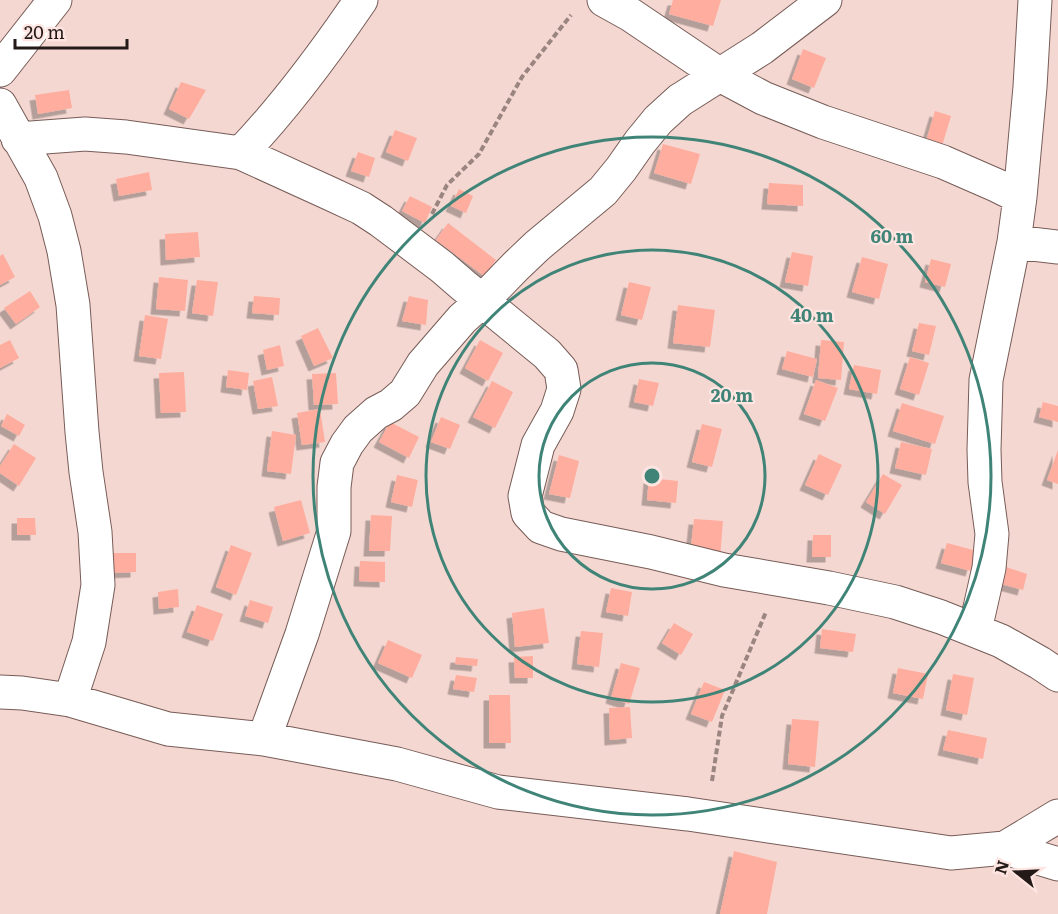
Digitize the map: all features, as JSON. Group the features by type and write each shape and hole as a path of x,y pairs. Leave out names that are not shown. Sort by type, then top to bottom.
{"street":[{"path":"0,70 55,0"},
{"path":"241,153 274,117 334,40 361,0"},
{"path":"264,739 302,634 334,531 334,487 338,463 347,444 358,429 405,393 423,364 462,319 516,266 603,191 640,142 680,100 762,48 825,0"},
{"path":"975,630 989,568 992,534 985,482 986,380 1014,242 1020,197 1035,0"},
{"path":"590,4 631,15 720,75 763,98 823,122 943,162 1020,197"},
{"path":"0,105 41,178 55,216 64,251 73,306 82,432 95,532 98,585 89,642 70,700"},
{"path":"18,138 85,134 126,136 241,153 361,208 381,221 442,267 547,354 561,370 564,389 557,411 538,445 525,496 528,513 541,527 561,534 651,552 724,570 895,602 941,616 1001,641 1058,675"},
{"path":"1014,242 1058,247"},
{"path":"0,692 70,700 168,729 264,739 396,764 498,792 706,817 951,854 1005,848 1058,864"},
{"path":"1005,848 1058,816"}],"path":[{"path":"412,245 447,185 479,154 522,77 590,4"},
{"path":"706,817 722,717 768,606 773,579"}],"building":[{"path":"673,0 721,0 713,26 669,14"},
{"path":"803,49 826,58 814,88 792,79"},
{"path":"181,82 206,90 189,119 169,109"},
{"path":"69,90 72,108 38,114 35,95"},
{"path":"935,111 951,116 942,146 926,141"},
{"path":"395,130 417,138 408,161 386,152"},
{"path":"663,144 700,154 691,184 654,173"},
{"path":"358,152 375,158 369,177 351,171"},
{"path":"149,172 152,190 119,196 116,179"},
{"path":"769,183 803,185 803,206 767,204"},
{"path":"459,189 473,196 466,213 451,206"},
{"path":"410,196 432,207 425,223 402,211"},
{"path":"448,223 496,260 484,276 436,240"},
{"path":"198,232 200,257 166,260 165,234"},
{"path":"792,252 813,256 808,286 785,282"},
{"path":"3,254 15,277 0,285 0,256"},
{"path":"862,257 888,264 879,299 852,292"},
{"path":"931,259 951,264 945,287 925,282"},
{"path":"159,277 188,280 185,311 156,309"},
{"path":"197,280 218,282 213,316 192,313"},
{"path":"629,282 651,287 642,320 621,315"},
{"path":"30,291 40,307 16,324 4,308"},
{"path":"254,296 280,298 279,315 252,313"},
{"path":"409,296 428,300 426,325 402,321"},
{"path":"678,305 715,310 710,347 673,343"},
{"path":"145,315 168,319 161,359 139,356"},
{"path":"919,323 936,326 929,355 912,351"},
{"path":"318,328 333,358 314,366 301,336"},
{"path":"10,340 19,358 0,368 0,345"},
{"path":"480,340 503,353 488,381 465,368"},
{"path":"821,340 844,342 841,380 818,378"},
{"path":"280,345 284,366 267,370 263,350"},
{"path":"787,351 817,359 813,377 782,369"},
{"path":"910,357 929,363 919,395 900,389"},
{"path":"854,365 881,370 877,394 849,389"},
{"path":"228,370 249,373 247,390 226,387"},
{"path":"184,372 186,412 161,413 159,373"},
{"path":"336,373 338,404 314,405 312,374"},
{"path":"272,377 278,406 258,409 253,381"},
{"path":"639,379 659,383 653,406 634,402"},
{"path":"816,380 838,388 825,421 804,414"},
{"path":"492,381 513,392 495,428 473,417"},
{"path":"1043,402 1058,406 1058,422 1039,417"},
{"path":"902,403 944,416 935,444 893,431"},
{"path":"320,409 325,442 302,445 297,413"},
{"path":"7,414 25,425 19,436 1,426"},
{"path":"441,417 460,425 450,449 431,442"},
{"path":"390,422 419,437 409,458 379,442"},
{"path":"702,424 722,429 712,467 692,462"},
{"path":"272,431 296,435 291,474 267,471"},
{"path":"901,442 932,449 926,475 895,468"},
{"path":"14,444 36,458 19,486 0,473 0,466"},
{"path":"1058,450 1058,484 1047,480"},
{"path":"819,454 842,465 828,495 805,485"},
{"path":"559,455 579,461 570,498 549,494"},
{"path":"883,474 902,485 885,514 866,502"},
{"path":"397,475 418,480 412,507 391,502"},
{"path":"649,478 678,481 676,503 647,500"},
{"path":"301,500 310,533 283,541 274,507"},
{"path":"371,515 392,516 390,551 369,551"},
{"path":"17,518 35,518 36,535 17,535"},
{"path":"694,519 723,521 720,559 690,556"},
{"path":"813,535 831,535 831,557 812,557"},
{"path":"947,543 977,551 971,571 941,563"},
{"path":"231,545 252,553 236,595 216,587"},
{"path":"111,553 136,553 136,572 111,573"},
{"path":"360,561 385,562 385,582 359,581"},
{"path":"1006,567 1027,574 1023,590 1001,584"},
{"path":"611,588 632,592 628,616 606,612"},
{"path":"178,589 179,607 159,609 158,592"},
{"path":"250,600 273,607 268,623 245,616"},
{"path":"197,605 223,614 213,641 187,632"},
{"path":"544,608 549,643 515,647 512,613"},
{"path":"674,623 693,634 681,655 662,643"},
{"path":"822,629 856,634 853,652 820,648"},
{"path":"581,631 603,633 599,667 577,664"},
{"path":"388,640 422,655 412,678 378,663"},
{"path":"533,656 533,678 515,678 514,657"},
{"path":"456,657 478,659 477,666 455,664"},
{"path":"621,663 640,668 629,704 611,698"},
{"path":"898,668 928,674 923,699 893,693"},
{"path":"953,674 974,678 967,715 946,710"},
{"path":"456,675 477,678 474,692 453,689"},
{"path":"704,682 725,690 712,722 691,714"},
{"path":"489,695 510,695 511,743 489,743"},
{"path":"630,707 632,738 610,740 609,708"},
{"path":"792,719 819,721 815,767 788,764"},
{"path":"948,730 987,738 983,759 943,750"},
{"path":"734,851 777,862 767,914 720,914"}]}
